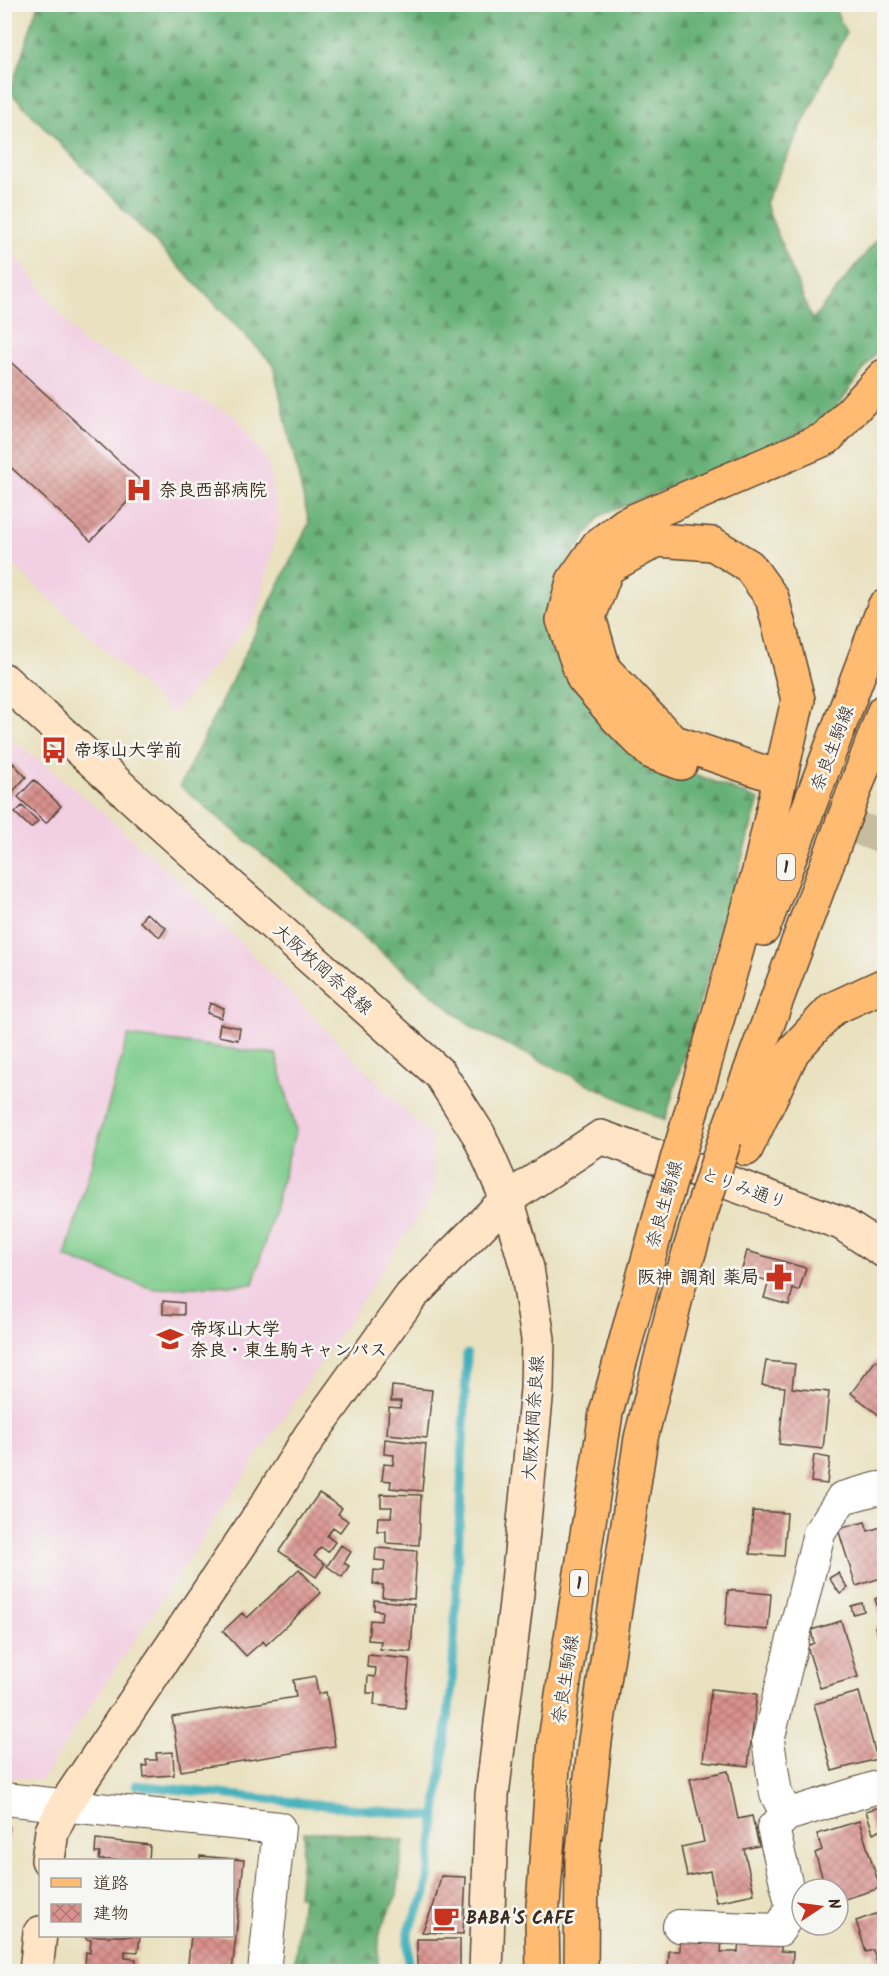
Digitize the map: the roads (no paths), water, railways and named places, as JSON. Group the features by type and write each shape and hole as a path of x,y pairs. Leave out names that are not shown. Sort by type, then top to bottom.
{"main road":[{"path":"687,1127 759,871 798,700 772,598 749,566 712,544 657,540 608,568 589,617 604,669 672,741 764,783 651,752 618,719 583,678 563,620 573,581 598,544 626,524 827,438 885,376"},
{"name":"奈良生駒線","path":"543,1971 542,1919 555,1740 606,1413 687,1127 885,607"},
{"name":"大阪枚岡奈良線","path":"4,680 440,1074 479,1135 507,1199 527,1268 538,1338 537,1389 516,1603 492,1795 486,1971"},
{"name":"奈良生駒線","path":"581,1971 582,1859 596,1741 641,1438 679,1286 710,1219 885,711"},
{"path":"735,1144 793,1051 832,1009 885,985"},
{"name":"とりみ通り","path":"507,1199 601,1137 841,1223 885,1251"},
{"path":"48,1859 52,1831 65,1806 349,1380 411,1296 507,1199"},
{"path":"36,1971 40,1937"}],"street":[{"path":"787,1815 776,1794 768,1741 819,1533 842,1498 879,1488 885,1491"},
{"path":"679,1926 779,1930 792,1908 773,1828 787,1815 885,1785"},
{"path":"4,1799 279,1828 264,1971"}],"waterway":[{"path":"408,1972 408,1931 426,1894 452,1685 467,1354"},
{"path":"136,1785 436,1817"}],"tunnel":[{"path":"762,792 884,838"}],"place":[{"name":"奈良西部病院","path":"139,490"},
{"name":"帝塚山大学前","path":"54,750"},
{"name":"阪神 調剤 薬局","path":"779,1277"},
{"name":"帝塚山大学 奈良・東生駒キャンパス","path":"170,1339"},
{"name":"BABA'S CAFE","path":"446,1918"}]}
